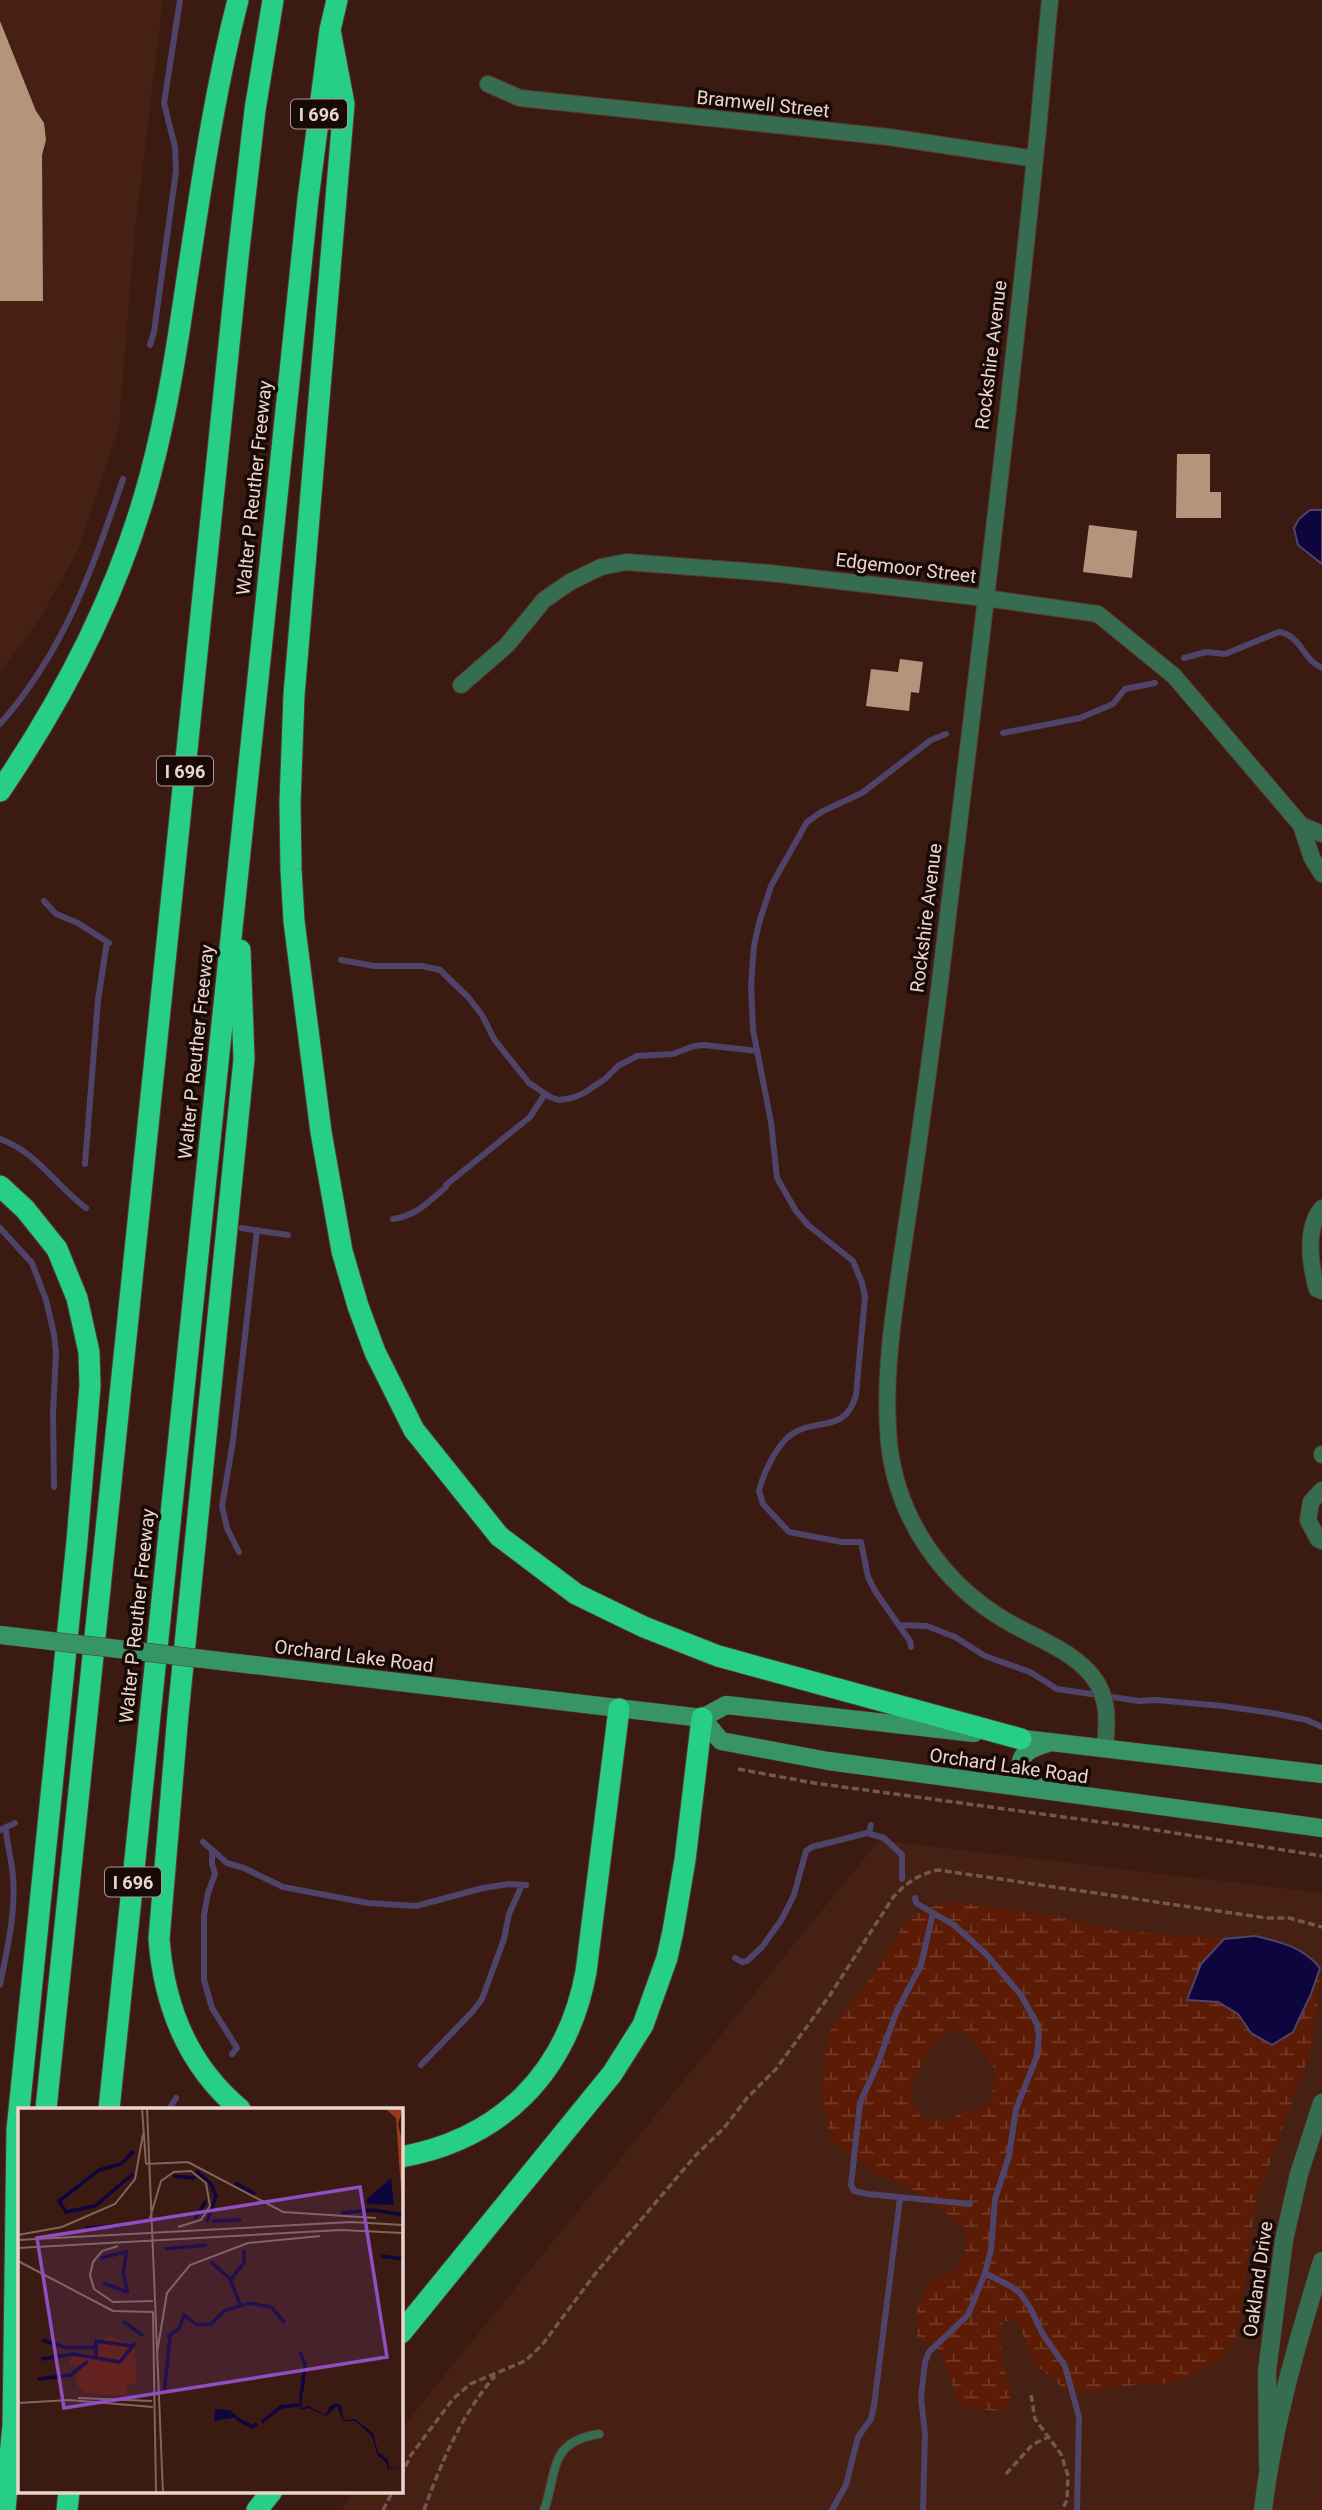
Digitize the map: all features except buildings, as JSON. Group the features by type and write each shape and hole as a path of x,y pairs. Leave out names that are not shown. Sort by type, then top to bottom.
{"highway":[{"path":"0,790 52,711 101,613 128,545 150,476 164,419 214,113 238,0"},
{"name":"Walter P Reuther Freeway","path":"46,2108 238,258 255,110 273,0"},
{"name":"Walter P Reuther Freeway","path":"109,2108 308,199 330,30 337,0"},
{"path":"330,30 344,104 294,695 290,803 291,869 294,921 323,1145 342,1251 375,1352 414,1430 499,1536 576,1594 644,1628 718,1656 1021,1739"},
{"path":"237,873 244,1059 177,1714 159,1939 162,1973 169,2003 181,2033 211,2080 239,2108"},
{"path":"0,1186 25,1209 57,1249 77,1298 89,1352 90,1387 77,1541 18,2108"},
{"path":"402,2157 445,2147 503,2115 524,2097 558,2053 576,2014 586,1972 619,1709"},
{"path":"402,2332 612,2074 642,2025 670,1945 685,1860 702,1718"},
{"path":"13,2426 18,2111"},
{"path":"5,2510 18,2377"},
{"path":"68,2510 69,2492"},
{"path":"257,2510 271,2492"}],"main road":[{"name":"Orchard Lake Road","path":"0,1635 702,1718 726,1705 1322,1774"},
{"name":"Orchard Lake Road","path":"702,1718 721,1741 869,1768 1322,1828"},
{"path":"1045,1792 1020,1774 1019,1763 1025,1753 1051,1742"}],"street":[{"name":"Rockshire Avenue","path":"1050,0 1035,159 985,598 933,1031 891,1343 887,1402 895,1479 905,1510 920,1536 938,1563 955,1581 1002,1619 1066,1654 1095,1679 1104,1696 1108,1716 1105,1748"},
{"name":"Bramwell Street","path":"488,84 520,98 888,138 1035,159"},
{"name":"Edgemoor Street","path":"461,685 507,645 544,600 570,582 601,567 626,562 770,573 1098,614 1174,676 1301,825 1312,858 1322,874"},
{"name":"Edgemoor Street","path":"1301,825 1322,834"},
{"path":"1322,1208 1314,1217 1311,1267 1317,1289 1322,1291"},
{"path":"1322,1490 1311,1502 1308,1520 1318,1539 1322,1541"},
{"name":"Oakland Drive","path":"1268,2465 1267,2371 1284,2240 1296,2187 1322,2103"},
{"name":"Oakland Drive","path":"1263,2510 1268,2465 1287,2379 1322,2260"}],"lane":[{"path":"536,2510 545,2507 562,2450 582,2436 599,2434"}],"path":[{"path":"738,1769 814,1783 1130,1826 1322,1856"},
{"path":"402,2474 411,2455 453,2399 470,2384 525,2361 542,2346 595,2274 696,2155 724,2128 747,2098 776,2069 837,1984 894,1896 908,1882 922,1874 938,1870 1253,1917 1289,1917 1322,1927"},
{"path":"424,2510 440,2465 470,2409 496,2375"},
{"path":"1031,2395 1035,2420 1061,2454 1068,2476 1067,2500 1062,2510"},
{"path":"1006,2474 1032,2445 1048,2437"},
{"path":"383,2510 392,2492"}],"shaded area":[{"path":"0,0 163,0 135,230 119,425 79,548 40,618 0,673"},
{"path":"1310,510 1322,510 1322,564 1298,545 1294,528 1299,519"},
{"path":"879,1840 1322,1893 1322,2510 342,2510 351,2492 402,2492 402,2428"},
{"path":"1255,1936 1299,1950 1320,1968 1293,2032 1272,2045 1251,2033 1238,2014 1218,2002 1187,2000 1201,1964 1224,1939"}],"green space":[{"path":"944,1902 966,1903 1063,1918 1116,1930 1224,1939 1201,1964 1218,2002 1238,2014 1251,2033 1293,2032 1320,1968 1310,2054 1256,2200 1236,2338 1219,2361 1173,2383 1119,2386 1092,2392 1064,2389 1036,2365 1015,2316 1001,2325 1001,2359 1012,2393 1003,2412 960,2406 940,2350 917,2336 917,2311 930,2280 949,2273 960,2264 965,2252 966,2231 945,2212 905,2185 876,2174 830,2138 821,2095 830,2031 876,1971 908,1917","holes":["950,2029 969,2035 995,2069 989,2103 946,2121 921,2118 913,2100 912,2089 919,2070 938,2041"]}],"waterway":[{"path":"150,345 176,171 175,147 164,103 180,0"},
{"path":"0,724 23,696 59,638 88,577 123,479"},
{"path":"1184,658 1206,652 1225,654 1279,632 1292,638 1310,659 1322,668"},
{"path":"1003,733 1080,718 1113,704 1125,689 1155,683"},
{"path":"911,1647 910,1641 868,1577 861,1542 842,1542 789,1532 763,1504 759,1491 770,1463 787,1438 807,1427 836,1421 851,1408 856,1395 865,1297 853,1261 808,1225 796,1211 777,1178 771,1122 753,1030 751,985 754,946 771,886 807,822 823,811 862,793 931,740 946,734"},
{"path":"44,901 56,914 78,923 109,943"},
{"path":"85,1164 98,1000 107,942"},
{"path":"341,960 374,966 422,966 440,970 468,997 482,1015 494,1039 529,1083 559,1100 584,1093 618,1066 637,1056 673,1054 704,1045 757,1051"},
{"path":"393,1219 416,1211 428,1203 446,1185 530,1117 545,1094"},
{"path":"0,1139 25,1152 86,1208"},
{"path":"0,1228 32,1263 46,1300 54,1334 54,1487"},
{"path":"241,1228 288,1235"},
{"path":"239,1552 227,1528 222,1506 233,1441 257,1230"},
{"path":"900,1625 927,1626 955,1637 985,1656 1030,1672 1057,1689 1139,1701 1223,1706 1272,1713 1307,1720 1322,1727"},
{"path":"0,1830 15,1823"},
{"path":"867,1833 871,1825"},
{"path":"0,1985 14,1891 6,1829"},
{"path":"735,1958 742,1962 747,1961 762,1947 782,1919 794,1895 806,1851 812,1847 867,1833 884,1838 902,1855 902,1879"},
{"path":"203,1842 227,1863 244,1868 283,1887 368,1903 416,1906 483,1888 509,1884 526,1885"},
{"path":"212,1851 215,1874 204,1915 204,1980 212,2008 237,2048 232,2054"},
{"path":"421,2065 482,1999 504,1939 509,1914 522,1885"},
{"path":"915,1898 916,1903 954,1925 985,1953 1021,1995 1037,2024 1039,2035 1037,2056 1016,2109 1009,2156 995,2199 991,2250 985,2273 968,2315 929,2352 925,2362 921,2398 925,2434 923,2510"},
{"path":"933,1913 921,1965 896,2013 860,2103 851,2185 854,2191 868,2194 970,2204"},
{"path":"170,2108 176,2098"},
{"path":"832,2510 846,2485 858,2437 871,2419 874,2406 900,2198"},
{"path":"985,2273 1020,2293 1042,2333 1065,2366 1079,2417 1077,2510"}]}
